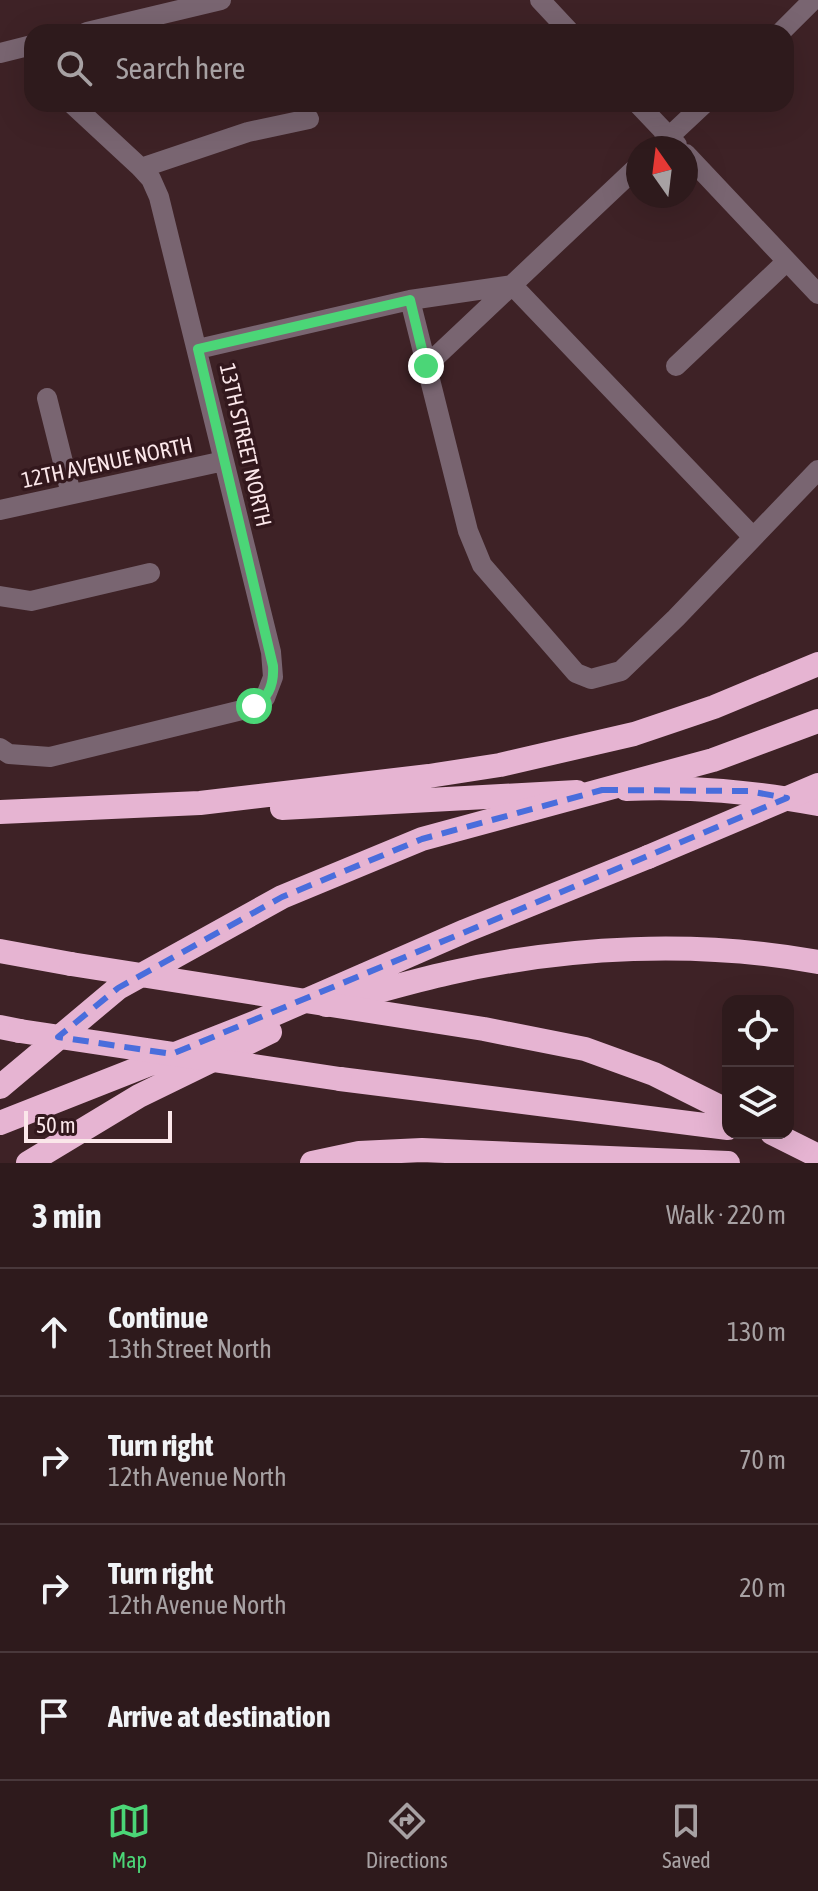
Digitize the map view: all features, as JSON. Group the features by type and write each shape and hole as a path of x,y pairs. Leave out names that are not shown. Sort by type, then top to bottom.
{"highway":[{"path":"0,812 200,803 429,776 570,750 634,734 714,707 818,664"},
{"path":"0,1087 118,988 282,897 422,839 713,760 818,721"},
{"path":"0,1123 254,1023 465,931 818,785"},
{"path":"200,803 284,808 679,787 748,791 818,804"},
{"path":"254,1023 451,973 576,953 707,950 780,955 818,962"},
{"path":"0,951 484,1029 585,1049 654,1074 722,1108"},
{"path":"28,1163 139,1096 330,1004"},
{"path":"7,1030 340,1079 722,1127"},
{"path":"794,1138 818,1141"},
{"path":"784,1139 818,1156"},
{"path":"312,1163 359,1153 422,1150 728,1163"}],"street":[{"path":"113,24 170,6 221,0"},
{"path":"540,0 562,24"},
{"path":"789,24 813,0"},
{"name":"13TH STREET NORTH","path":"0,748 9,754 50,757 246,709 259,703 270,690 273,677 271,652 159,197 151,179 141,168 81,112"},
{"path":"644,112 663,136"},
{"path":"676,136 697,112"},
{"path":"141,168 248,132 309,119"},
{"path":"698,167 818,294"},
{"path":"426,366 626,177"},
{"path":"676,366 787,261"},
{"path":"198,349 410,300 512,285"},
{"path":"512,285 753,537"},
{"path":"410,300 468,531 482,565 576,673 591,679 621,671 818,470"},
{"path":"47,398 71,494"},
{"name":"12TH AVENUE NORTH","path":"0,510 224,461"},
{"path":"0,596 31,601 150,573"}],"highlighted area":[{"path":"602,790 748,791 787,798 172,1054 58,1037 118,988 214,933 282,897 422,839"}],"route":[{"path":"254,706 270,690 273,677 271,652 198,349 410,300 426,366"}]}
